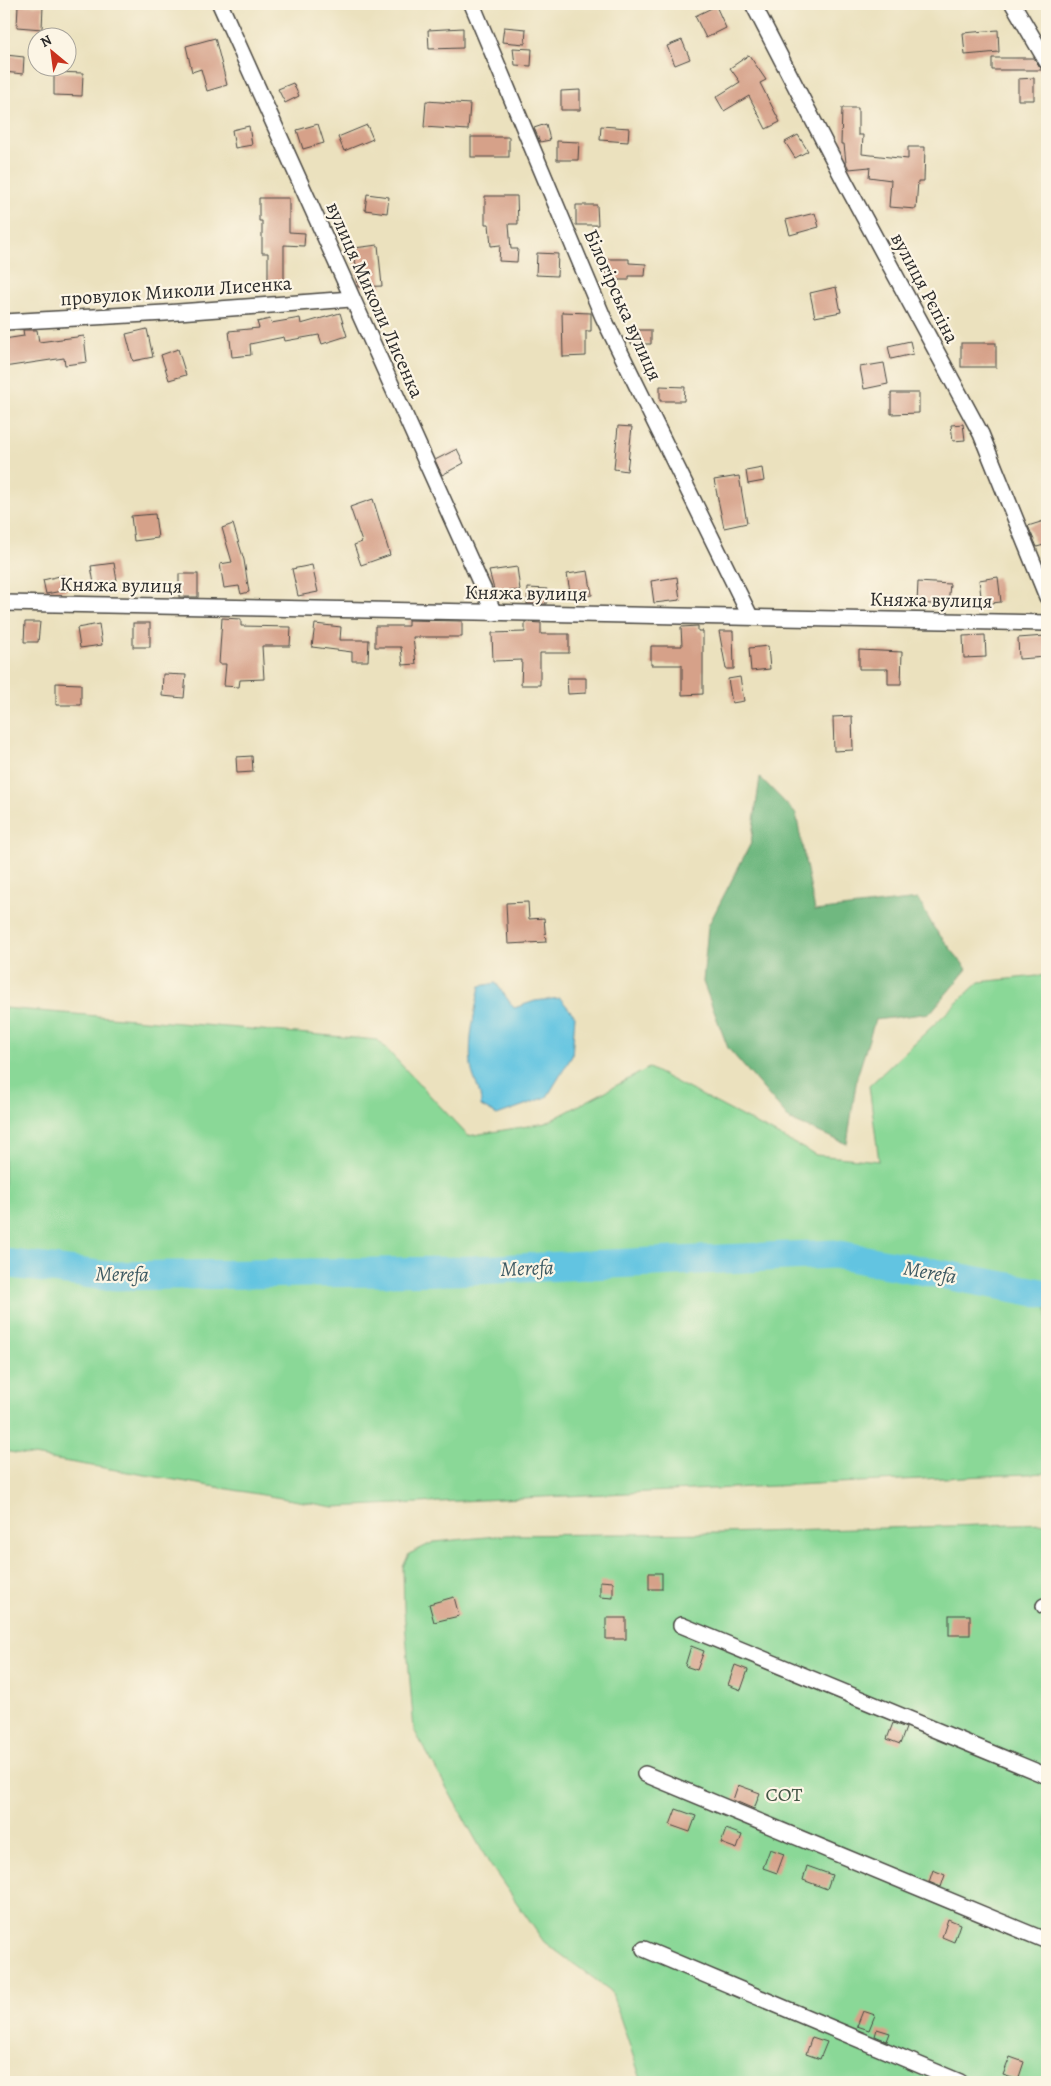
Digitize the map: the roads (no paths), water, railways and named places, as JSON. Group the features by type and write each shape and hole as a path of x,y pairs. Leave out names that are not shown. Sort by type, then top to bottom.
{"street":[{"name":"вулиця Миколи Лисенка","path":"220,4 351,299 494,613"},
{"name":"Білогірська вулиця","path":"472,4 603,317 750,616"},
{"name":"вулиця Рєпіна","path":"753,4 845,182 981,434 1047,597"},
{"path":"1013,4 1047,62"},
{"name":"провулок Миколи Лисенка","path":"4,322 165,313 351,299"},
{"name":"Княжа вулиця","path":"4,603 1047,623"},
{"path":"681,1625 1047,1776"},
{"path":"645,1774 1047,1941"},
{"path":"644,1949 960,2082"}],"water":[{"path":"496,983 514,1008 535,1001 560,998 575,1016 572,1056 547,1097 497,1115 481,1106 470,1055 472,1025 480,986"}],"waterway":[{"name":"Merefa","path":"4,1263 107,1276 452,1271 834,1254 1047,1294"}],"park label":[{"name":"СОТ","path":"784,1794"}]}
